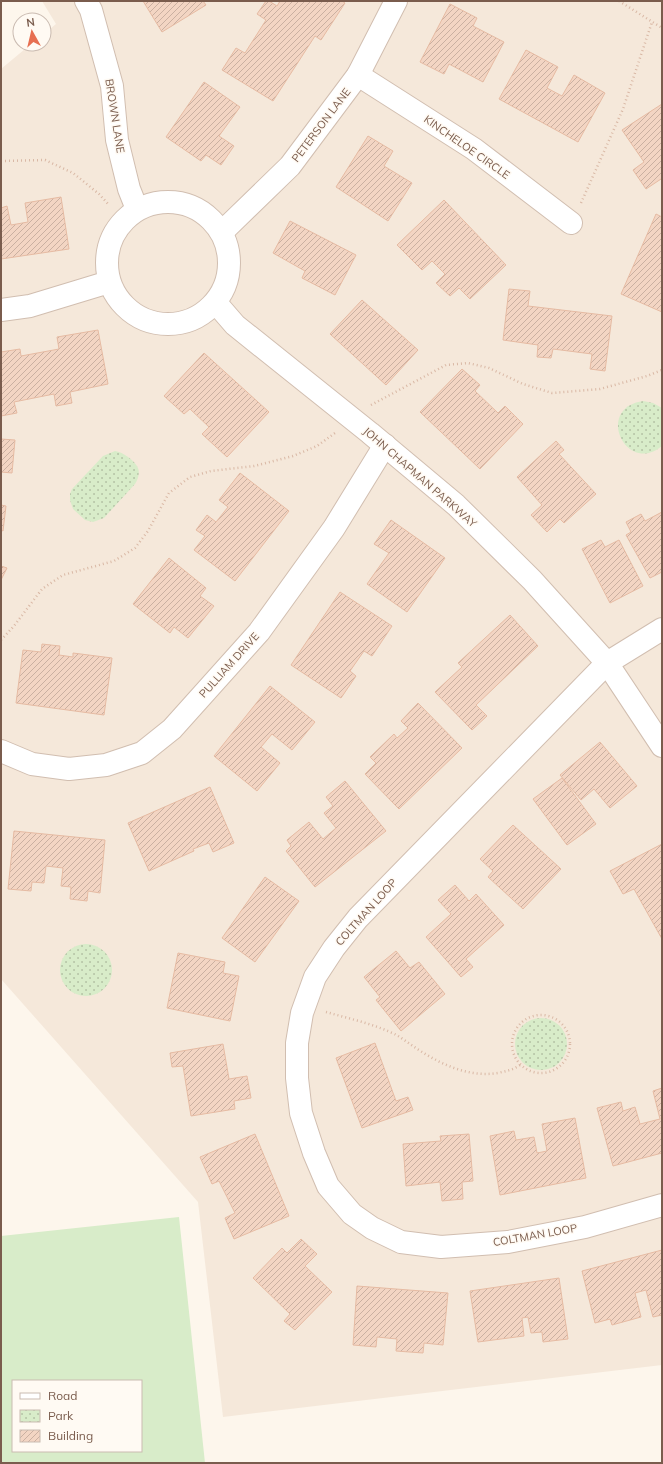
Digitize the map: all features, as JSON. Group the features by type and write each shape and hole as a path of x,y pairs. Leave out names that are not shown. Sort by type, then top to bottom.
{"street":[{"name":"BROWN LANE","path":"86,1 91,10 112,86 117,140 129,189 130,214"},
{"name":"PETERSON LANE","path":"222,232 290,166 358,75 396,1"},
{"name":"KINCHELOE CIRCLE","path":"358,75 474,150 572,224"},
{"path":"158,202 182,202 202,211 222,232 230,253 229,274 216,302 204,314 184,323 157,324 137,317 119,301 109,282 106,269 108,247 130,214 158,202"},
{"path":"1,310 30,306 109,282"},
{"name":"JOHN CHAPMAN PARKWAY","path":"216,302 235,325 385,445 456,505 532,580 607,663 662,746"},
{"name":"PULLIAM DRIVE","path":"1,751 32,764 69,770 106,765 142,752 172,729 259,632 334,528 385,445"},
{"name":"COLTMAN LOOP","path":"662,629 607,663 358,918 334,948 315,977 302,1013 297,1043 297,1078 301,1113 314,1153 328,1186 352,1214 372,1228 401,1242 441,1247 508,1242 585,1226 662,1205"}],"path":[{"path":"618,1 662,28"},
{"path":"572,224 624,109 652,22"},
{"path":"1,161 45,160 73,173 99,194 130,214"},
{"path":"371,405 446,365 468,364 489,368 523,384 552,392 600,389 647,376 662,370"},
{"path":"1,640 14,626 42,589 63,575 114,562 134,548 148,532 169,493 190,477 211,471 254,466 293,456 317,446 336,433 339,437"},
{"path":"325,1012 390,1032 426,1054 462,1071 488,1075 513,1070 520,1065"},
{"path":"543,1015 562,1023 568,1032 570,1041 570,1051 563,1063 552,1072 543,1074 529,1071 520,1065 514,1055 512,1044 513,1034 519,1025 527,1018 543,1015"}],"shaded area":[{"path":"42,1 662,1 662,1365 223,1417 198,1202 1,979 1,69 21,52 52,52 52,27 56,24 52,17 52,12 49,12"}],"green space":[{"path":"643,401 653,403 662,408 662,446 649,453 637,453 627,447 621,437 618,426 620,415 628,406"},
{"path":"115,451 125,455 136,465 139,472 137,480 104,518 93,522 85,520 73,509 70,500 72,489 103,456"},
{"path":"81,944 91,944 101,948 108,955 112,965 112,975 108,985 101,992 91,996 81,996 71,992 64,985 60,975 60,965 64,955 71,948"},
{"path":"536,1018 546,1018 560,1025 567,1039 567,1049 560,1063 546,1070 536,1070 526,1066 519,1059 515,1049 515,1039 519,1029 526,1022"},
{"path":"179,1217 205,1463 1,1463 1,1236"}],"building":[{"path":"143,1 203,1 206,5 162,32"},
{"path":"266,1 269,1 277,6 280,1 342,1 345,3 321,40 315,36 273,101 222,70 236,48 245,53 266,20 257,14"},
{"path":"450,4 477,18 473,26 504,42 483,82 449,64 444,74 420,62"},
{"path":"526,50 558,67 547,88 562,96 574,75 605,93 578,142 499,99"},
{"path":"204,82 240,107 219,136 234,146 221,165 206,155 201,161 166,137"},
{"path":"662,104 662,180 661,179 646,189 633,170 644,162 622,130"},
{"path":"368,136 393,151 384,166 412,183 388,221 336,187"},
{"path":"61,197 69,249 1,259 1,208 7,206 11,225 28,222 25,203"},
{"path":"444,200 506,265 470,299 459,288 450,296 436,283 445,274 432,261 422,270 397,245"},
{"path":"656,214 662,217 662,312 621,294"},
{"path":"290,221 356,255 335,295 302,278 305,271 273,253"},
{"path":"509,289 530,291 528,306 612,316 605,371 590,369 592,354 553,349 551,358 537,357 538,345 503,340"},
{"path":"362,300 418,350 386,385 330,334"},
{"path":"98,330 108,384 70,392 72,403 56,406 54,394 14,402 17,413 1,416 1,352 20,349 21,356 59,349 57,337"},
{"path":"204,353 269,412 227,457 202,434 209,427 190,409 184,414 164,396"},
{"path":"462,369 480,385 475,391 498,413 505,406 523,424 480,469 420,412"},
{"path":"1,439 15,440 12,473 1,472"},
{"path":"556,441 564,450 559,454 596,494 564,523 560,519 547,532 531,515 542,505 517,477"},
{"path":"240,473 289,511 235,581 194,550 205,536 196,530 207,515 216,522 228,507 219,500"},
{"path":"1,505 6,506 3,531 1,530"},
{"path":"662,512 662,572 650,578 626,535 631,532 626,522 641,514 645,521"},
{"path":"391,520 445,558 407,612 367,584 389,553 374,544"},
{"path":"601,540 605,547 619,540 643,586 610,603 582,549"},
{"path":"169,558 206,588 200,596 214,606 188,638 174,627 170,633 133,604"},
{"path":"1,566 7,568 1,580"},
{"path":"340,592 392,626 372,656 364,651 350,671 356,676 341,698 291,665"},
{"path":"510,615 538,646 476,705 487,716 472,730 435,692 462,667 458,663"},
{"path":"42,644 60,646 59,655 73,657 73,653 112,658 104,715 16,703 23,650 41,652"},
{"path":"270,686 315,722 292,750 272,734 261,747 280,763 257,791 214,756"},
{"path":"418,703 462,748 399,809 365,774 376,763 370,757 394,734 397,738 408,728 401,721"},
{"path":"600,742 637,786 610,808 594,789 581,800 560,775"},
{"path":"562,778 596,824 567,845 533,799"},
{"path":"345,781 386,831 315,887 286,851 291,846 287,840 309,822 323,839 336,828 324,813 333,806 326,797"},
{"path":"210,787 234,843 213,852 209,843 193,849 194,851 149,871 128,823"},
{"path":"513,825 561,869 523,909 488,877 493,871 480,859"},
{"path":"14,831 105,840 100,893 88,891 87,901 70,899 71,887 61,886 63,868 46,866 44,883 32,882 31,891 8,889"},
{"path":"662,844 662,939 634,889 623,894 610,871"},
{"path":"265,877 299,901 255,962 222,938"},
{"path":"455,885 469,901 476,894 504,925 466,959 473,967 461,977 426,937 451,914 438,900"},
{"path":"396,951 410,968 419,962 445,994 401,1031 376,1000 380,997 364,977"},
{"path":"178,953 225,962 223,973 239,976 230,1021 167,1008"},
{"path":"375,1043 396,1101 408,1097 413,1110 362,1128 336,1058"},
{"path":"223,1044 229,1079 247,1076 251,1098 234,1101 235,1109 191,1116 183,1066 172,1067 170,1053"},
{"path":"662,1088 662,1153 613,1166 597,1108 621,1102 623,1111 635,1107 640,1124 660,1119 653,1091"},
{"path":"575,1118 586,1178 500,1195 490,1136 514,1131 516,1140 534,1137 537,1153 547,1151 542,1124"},
{"path":"255,1134 289,1216 234,1239 225,1218 235,1213 219,1181 212,1184 200,1157"},
{"path":"469,1134 473,1181 462,1182 463,1199 442,1201 440,1182 406,1186 403,1144 441,1141 440,1136"},
{"path":"301,1239 317,1254 305,1266 332,1292 295,1330 284,1321 290,1314 253,1278 282,1248 287,1253"},
{"path":"662,1250 662,1315 653,1317 646,1290 635,1293 641,1317 612,1325 610,1319 595,1323 582,1271"},
{"path":"559,1278 568,1339 543,1342 542,1332 531,1333 528,1317 522,1318 524,1336 478,1342 470,1291"},
{"path":"357,1286 448,1293 443,1345 424,1343 423,1353 396,1351 397,1339 377,1337 376,1347 353,1345"}]}
